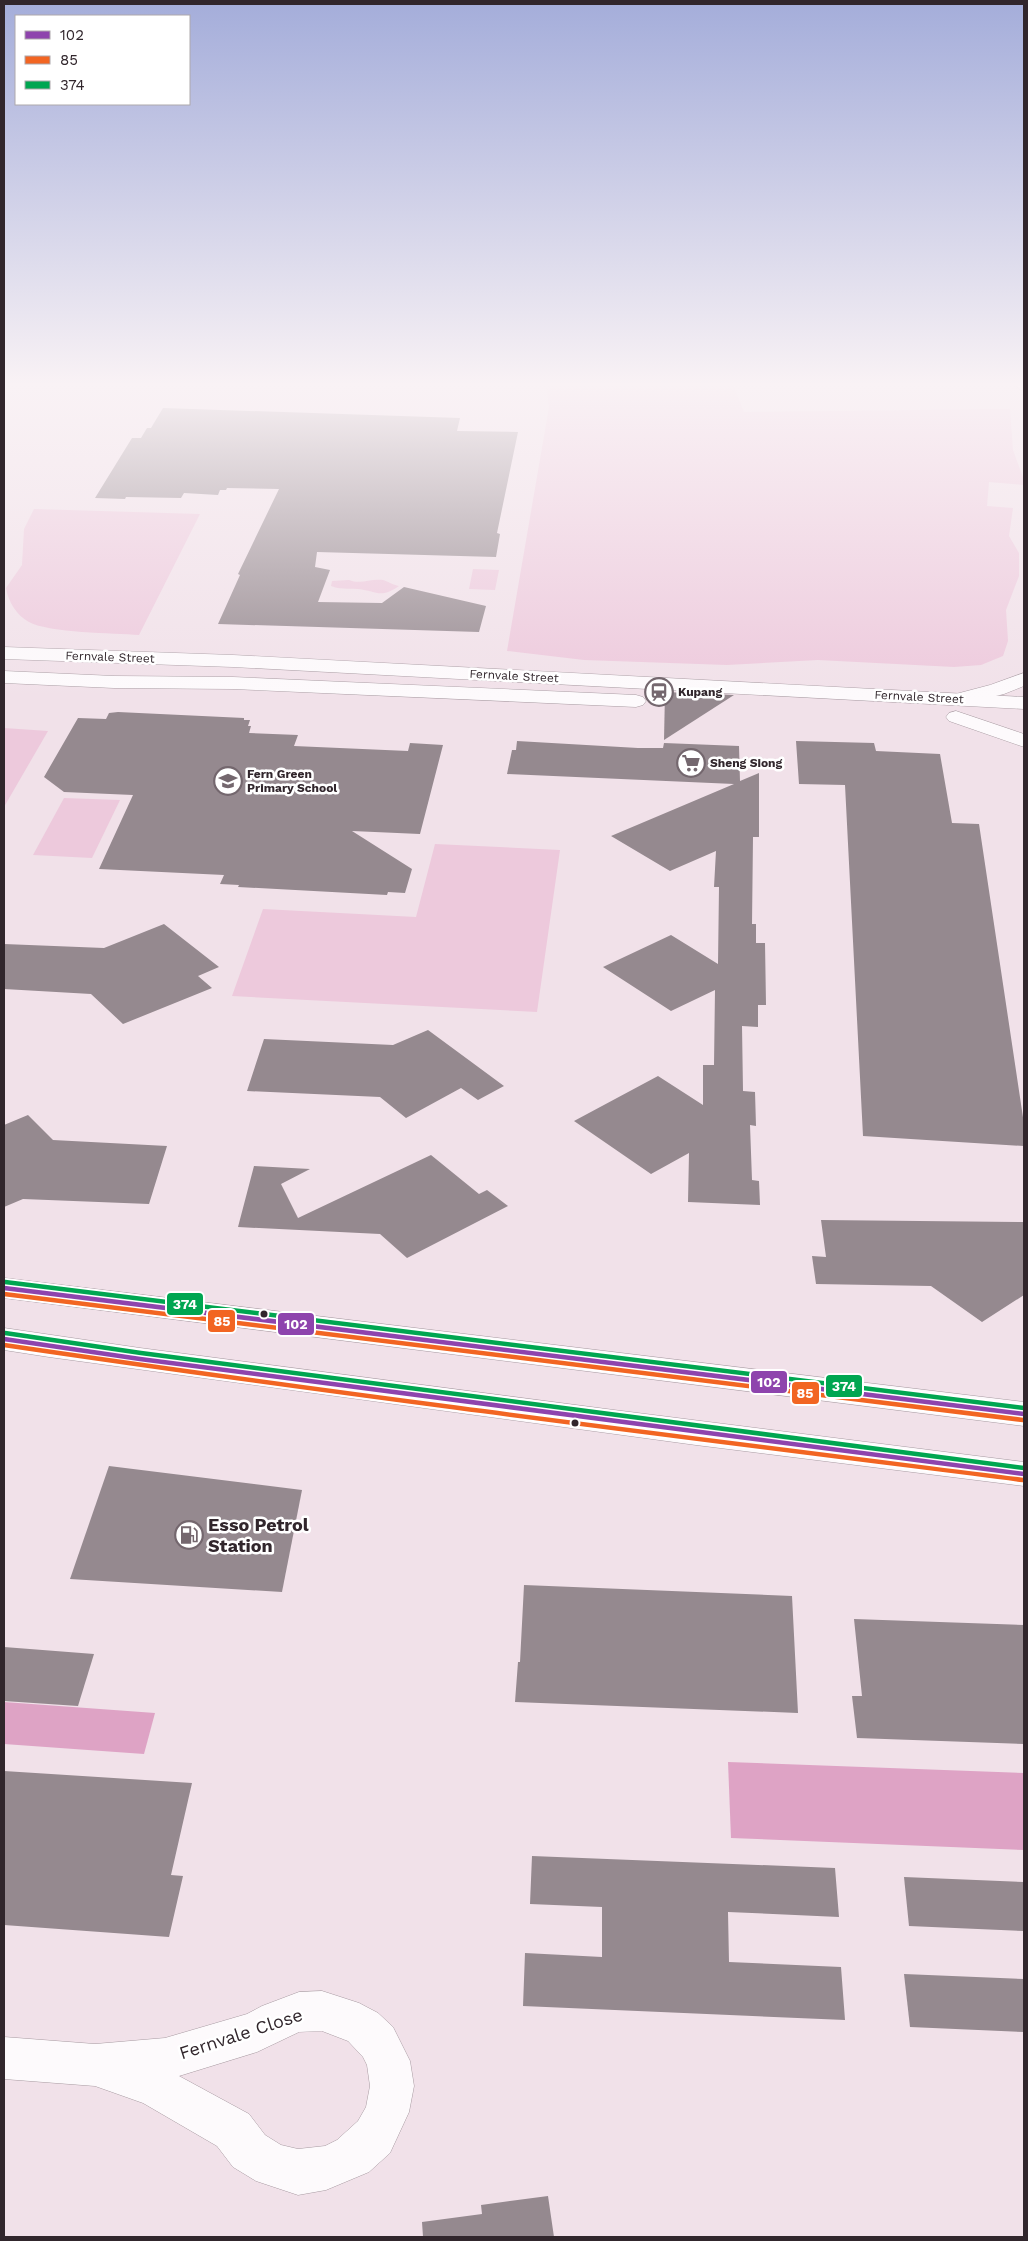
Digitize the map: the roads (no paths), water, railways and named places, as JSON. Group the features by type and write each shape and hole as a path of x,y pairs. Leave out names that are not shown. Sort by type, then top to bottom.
{"street":[{"name":"Fernvale Street","path":"4,653 233,661 957,708 1024,721"},
{"name":"Fernvale Street","path":"6,677 957,708 1024,704"},
{"path":"957,708 1024,679"},
{"path":"957,708 1024,740"},
{"path":"4,1288 1024,1414"},
{"path":"4,1339 121,1358 796,1447 1024,1474"},
{"name":"Fernvale Close","path":"4,2058 95,2066 165,2059 257,2032 277,2020 299,2012 322,2011 344,2016 363,2027 378,2042 388,2061 392,2086 387,2112 374,2137 353,2156 326,2168 298,2172 272,2165 249,2151 233,2130 155,2086 95,2066"}],"place":[{"name":"Kupang","path":"659,692"},
{"name":"Sheng Siong","path":"691,763"},
{"name":"Fern Green Primary School","path":"228,781"},
{"name":"Esso Petrol Station","path":"189,1535"}]}
